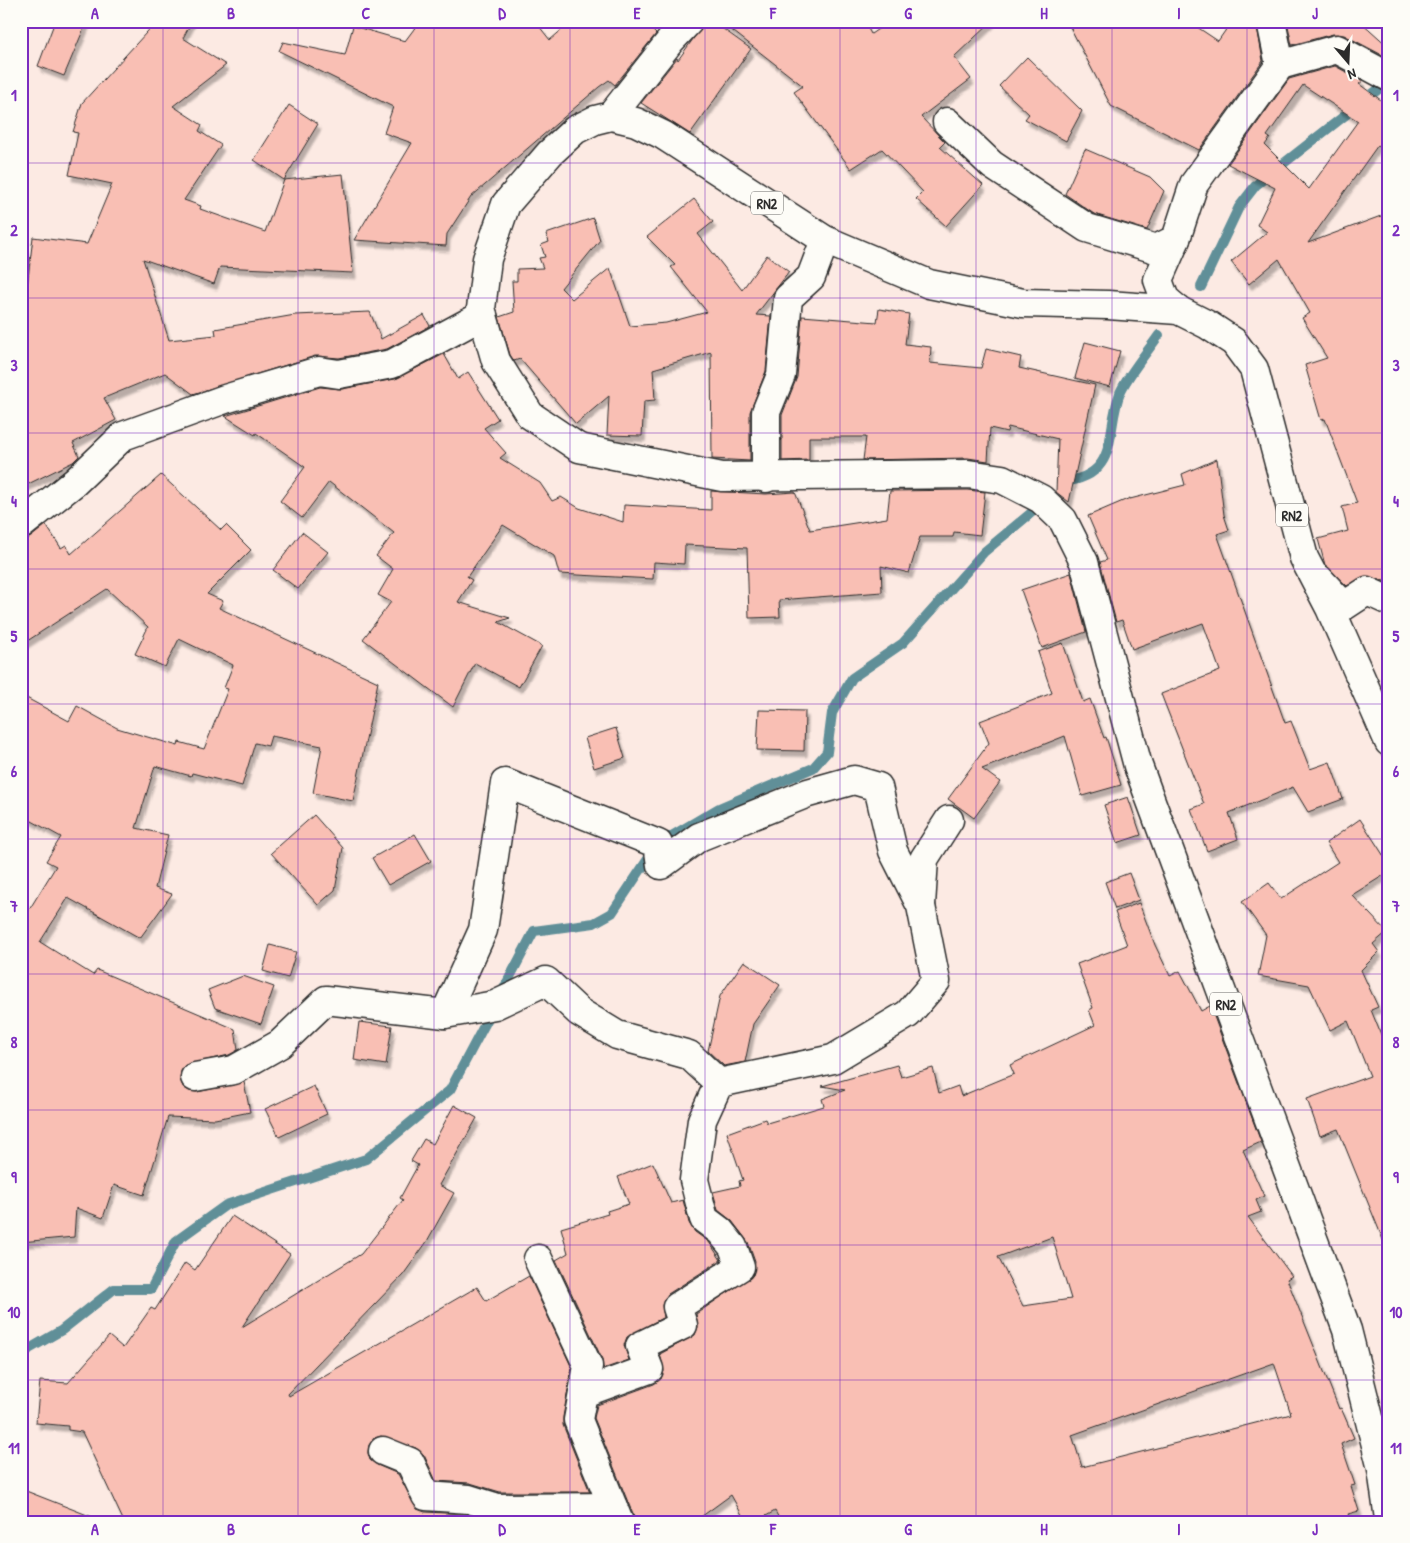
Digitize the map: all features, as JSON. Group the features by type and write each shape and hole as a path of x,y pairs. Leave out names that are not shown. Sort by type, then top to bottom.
{"main road":[{"path":"612,116 671,40 689,21"},
{"path":"1271,21 1280,65"},
{"path":"1178,310 1165,299 1158,280 1176,239 1194,184 1280,65 1337,49 1387,76"},
{"name":"RN2","path":"1389,742 1330,608 1304,558 1254,369 1234,342 1208,325 1178,310 1108,305 1023,303 929,284 825,240 663,135 636,122 612,116 595,120 575,130 550,153 506,204 487,259 482,309 496,362 530,415 579,448 705,474 766,478 976,475 1002,479 1041,499 1063,520 1084,562 1138,766 1347,1330 1382,1469 1389,1519"},
{"path":"947,122 992,165 1087,228 1156,249 1176,239"},
{"path":"766,478 766,412 781,375 788,298 811,277 825,240"},
{"path":"21,525 75,482 123,436 225,399 319,370 339,374 392,364 483,315"},
{"path":"1304,558 1344,606 1367,591 1389,601"},
{"path":"445,1014 483,930 505,783 658,844 661,864 699,837 808,793 854,780 878,787 893,851 920,906 936,981 908,1014 833,1059 719,1083"},
{"path":"920,906 924,859 949,820"},
{"path":"195,1077 234,1070 280,1044 326,1000 445,1014 495,1005 546,981 579,1012 617,1035 689,1056 719,1083"},
{"path":"583,1393 648,1369 640,1346 683,1325 677,1307 740,1267 733,1247 720,1231 704,1219 694,1180 702,1120 719,1083"},
{"path":"383,1451 410,1462 426,1496 469,1499 498,1508 616,1514 578,1420 588,1366 538,1259"}],"building":[{"path":"55,21 87,21 64,76 38,66"},
{"path":"157,21 192,21 183,38 226,65 173,106 202,125 199,131 221,145 184,200 201,206 200,209 265,232 284,180 343,174 353,273 220,267 214,284 143,259 169,340 216,335 215,329 295,315 370,312 381,339 424,315 430,326 387,349 339,358 315,356 193,394 165,373 104,398 116,420 73,443 79,456 73,462 22,487 29,498 21,505 21,303 25,304 33,237 87,244 112,184 69,175 78,133 73,132 82,103"},
{"path":"420,21 535,21 550,40 572,21 644,21 656,34 615,85 609,80 599,87 471,197 447,234 446,246 354,240 412,143 384,133 393,107 279,51 283,42 345,55 353,26 405,41"},
{"path":"706,21 712,21 751,49 690,134 641,103 677,58 678,60"},
{"path":"720,21 864,21 871,34 890,21 992,21 954,57 971,79 921,117 945,142 940,147 983,185 946,226 916,199 923,192 882,149 851,169 794,92 803,86"},
{"path":"1067,21 1188,21 1218,41 1232,21 1256,21 1263,61 1199,150 1111,106"},
{"path":"1287,21 1360,21 1389,47 1389,51 1384,56 1344,35 1333,34 1292,45"},
{"path":"1027,57 1082,111 1066,141 1025,119 1029,114 999,86"},
{"path":"1335,66 1363,81 1359,84 1389,106 1389,153 1378,145 1308,243 1389,213 1389,581 1365,576 1347,586 1325,565 1318,539 1348,531 1342,507 1357,503 1325,419 1321,420 1305,365 1327,358 1302,318 1310,313 1279,259 1249,284 1231,262 1267,232 1257,225 1275,188 1228,164 1289,79","holes":["1303,85 1358,121 1309,189 1265,145 1270,138 1267,136"]},
{"path":"289,105 318,124 284,180 254,160"},
{"path":"1085,149 1150,177 1164,191 1147,230 1094,214 1065,194"},
{"path":"694,199 713,222 698,234 742,290 767,255 789,272 756,315 771,316 766,371 750,412 750,461 712,459 711,352 653,369 655,400 644,401 642,436 607,435 609,396 576,424 520,359 514,361 510,355 499,317 514,312 512,281 517,281 517,269 543,268 539,258 545,257 541,245 549,242 546,234 593,218 600,240 561,288 572,299 610,268 630,326 666,323 707,312 671,267 675,265 647,237"},
{"path":"879,309 909,314 905,344 931,347 930,363 981,368 986,349 1021,357 1019,368 1095,385 1069,502 1056,492 1058,439 1008,427 1007,432 990,428 988,461 968,458 863,460 866,437 809,437 809,460 782,461 782,415 797,377 802,316 877,322"},
{"path":"1085,342 1120,351 1110,387 1075,378"},
{"path":"444,354 458,379 468,372 498,419 484,428 506,453 500,458 540,483 552,501 561,497 579,508 623,522 624,505 711,510 711,491 766,494 795,492 810,530 887,518 890,491 967,490 985,492 980,535 954,532 953,537 920,537 909,573 881,566 882,592 779,600 780,617 749,618 747,548 685,545 684,564 654,562 653,579 559,574 554,556 503,525 467,577 472,580 458,602 510,618 498,622 542,646 519,687 475,663 453,707 363,639 391,602 378,595 393,569 376,556 394,533 329,482 302,518 280,501 305,467 256,433 255,435 225,416 320,387 342,389 395,379"},
{"path":"1217,459 1224,515 1229,530 1217,534 1285,723 1291,721 1310,769 1330,762 1343,799 1308,812 1293,787 1229,813 1238,839 1207,851 1191,809 1204,804 1161,694 1220,671 1203,623 1132,649 1122,620 1116,622 1100,562 1107,560 1088,516 1130,498 1185,485 1182,474"},
{"path":"161,475 221,530 226,525 251,550 207,594 223,601 219,608 378,682 353,801 313,793 322,746 271,736 268,746 255,743 242,786 192,773 191,776 155,766 136,828 168,835 155,888 172,894 140,938 68,898 40,942 93,975 97,970 235,1029 238,1050 229,1055 185,1065 181,1071 180,1079 183,1087 189,1091 197,1092 244,1082 250,1112 215,1119 168,1117 144,1195 114,1185 103,1218 76,1208 74,1237 21,1242 21,923 56,866 46,861 61,837 21,815 21,695 69,721 77,706 117,728 178,746 179,742 204,749 228,689 224,688 233,665 179,639 165,667 135,654 148,627 107,589 21,645 21,540 31,537 46,525 61,548 66,545 71,554"},
{"path":"302,532 328,552 298,589 273,570"},
{"path":"1071,573 1086,632 1042,648 1021,590"},
{"path":"1063,643 1083,702 1090,699 1104,738 1106,737 1121,785 1082,796 1065,736 982,769 1000,782 974,818 948,799 989,743 980,721 1052,693 1038,652"},
{"path":"759,710 805,711 804,751 757,750"},
{"path":"616,728 625,758 594,768 585,738"},
{"path":"1128,797 1141,835 1117,843 1104,805"},
{"path":"314,815 343,848 335,890 318,905 271,853"},
{"path":"1360,819 1389,864 1389,872 1352,895 1387,932 1373,944 1379,952 1361,970 1378,1007 1371,1010 1389,1054 1388,1252 1338,1129 1320,1136 1307,1099 1370,1076 1348,1021 1330,1030 1309,985 1258,976 1266,935 1242,902 1269,883 1281,899 1338,862 1326,843"},
{"path":"415,834 431,861 388,885 372,858"},
{"path":"1129,873 1139,900 1115,909 1105,882"},
{"path":"1139,903 1155,945 1170,976 1180,971 1201,1011 1210,1006 1261,1142 1243,1150 1264,1196 1256,1200 1261,1212 1248,1217 1292,1276 1287,1279 1339,1409 1341,1408 1354,1438 1341,1444 1355,1485 1351,1486 1359,1511 1348,1514 1351,1522 781,1522 775,1511 755,1522 746,1522 731,1495 694,1522 636,1522 594,1418 597,1405 654,1384 661,1379 664,1371 660,1354 695,1335 698,1327 696,1314 753,1275 755,1262 748,1242 732,1221 718,1210 713,1192 740,1186 739,1181 743,1180 727,1133 765,1119 767,1123 824,1106 822,1099 845,1090 822,1086 897,1065 901,1077 933,1068 939,1093 958,1086 961,1096 1014,1074 1010,1065 1095,1025 1089,1010 1093,1008 1077,964 1127,945 1115,912","holes":["1052,1237 1071,1299 1023,1306 998,1257","1274,1363 1291,1414 1082,1467 1072,1435"]},
{"path":"270,945 296,952 288,978 263,971"},
{"path":"744,961 780,985 753,1024 745,1062 724,1066 708,1051 720,996"},
{"path":"243,976 274,987 261,1024 215,1008 208,990"},
{"path":"359,1022 392,1026 386,1065 354,1060"},
{"path":"314,1086 327,1114 279,1137 265,1109"},
{"path":"454,1105 477,1118 439,1185 454,1193 426,1243 403,1275 288,1394 289,1396 477,1287 486,1301 529,1276 572,1368 563,1425 590,1492 500,1492 470,1483 436,1481 424,1455 416,1448 381,1436 374,1438 369,1445 368,1453 370,1460 398,1474 417,1509 425,1512 466,1514 490,1522 124,1522 82,1432 68,1430 68,1426 36,1423 40,1381 68,1383 109,1336 123,1348 151,1308 155,1310 185,1263 195,1270 232,1216 290,1254 242,1327 361,1254 403,1200 400,1198 418,1165 411,1161 424,1139 433,1144"},
{"path":"653,1163 671,1203 683,1200 689,1223 695,1232 709,1242 721,1260 668,1294 662,1305 664,1317 627,1337 624,1345 629,1360 603,1369 602,1359 556,1260 568,1253 561,1228 608,1214 607,1211 629,1204 618,1177"},
{"path":"21,1489 100,1520 100,1522 21,1522"}],"waterway":[{"path":"1201,287 1239,207 1256,185 1389,81"},
{"path":"1061,482 1080,478 1093,471 1102,462 1111,437 1116,408 1123,386 1159,335"},
{"path":"500,996 534,931 594,923 612,913 658,844 719,808 813,768 827,752 832,713 852,678 903,643 984,552 1031,513"},
{"path":"21,1357 29,1349 62,1330 114,1289 151,1289 176,1241 226,1205 366,1159 450,1090 493,1009"}]}
